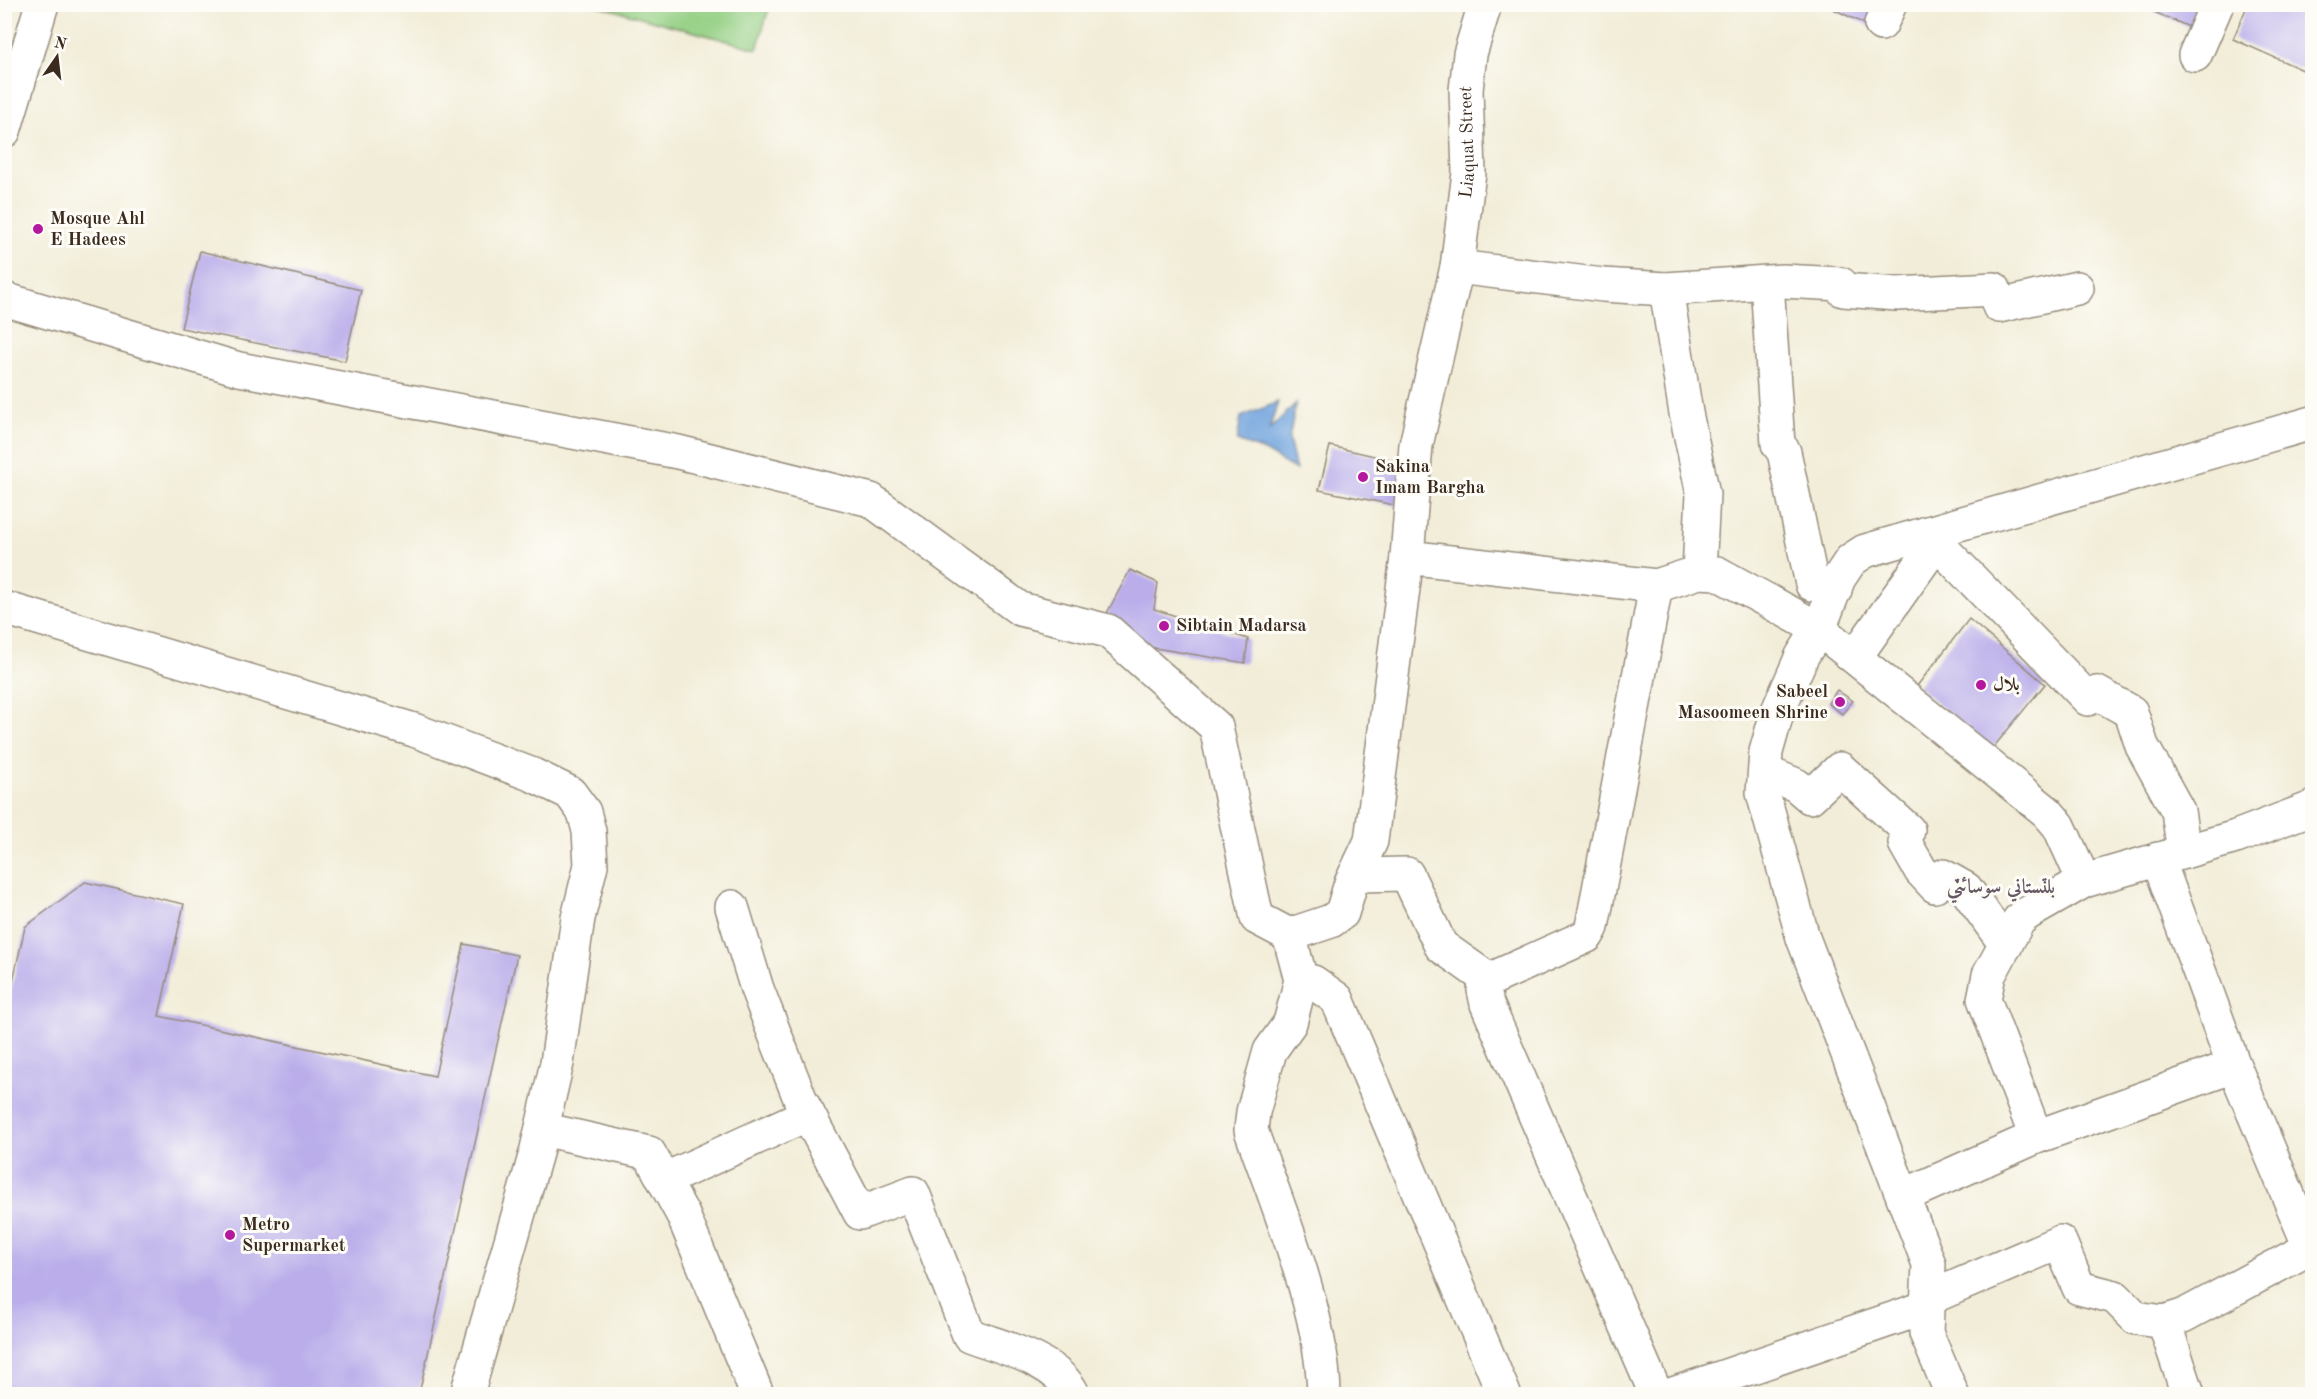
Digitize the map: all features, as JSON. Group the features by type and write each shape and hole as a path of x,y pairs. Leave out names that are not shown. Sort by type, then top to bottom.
{"street":[{"path":"4,131 42,4"},
{"name":"Liaquat Street","path":"1289,935 1331,921 1342,913 1351,883 1357,875 1371,841 1407,557 1416,445 1455,274 1469,173 1470,54 1485,4"},
{"path":"2195,55 2217,4"},
{"path":"1455,274 1666,289 1767,283 1841,284 1843,290 1897,294 1994,289 1999,306 2077,288"},
{"path":"1767,283 1778,444 1784,452 1812,584 1835,590"},
{"path":"1666,289 1686,413 1704,494 1699,572"},
{"path":"4,299 238,369 678,452 870,500 1020,609 1108,631 1216,727 1257,918 1289,935 1301,980 1290,1023 1270,1051 1253,1112 1251,1130 1309,1300 1323,1374 1324,1395"},
{"path":"1952,1395 1926,1333 1929,1264 1803,938 1763,793 1766,752 1777,713 1802,656 1819,629 1835,590 1851,560 1865,550 1931,538 2313,423"},
{"path":"1656,586 1592,927 1587,936 1489,980 1484,990 1487,1004 1656,1393 1927,1303 2060,1242 2079,1288 2115,1297 2136,1318 2164,1322 2183,1316 2311,1244 2234,1066 2171,856 2178,811 2142,746 2131,712 2097,693 2088,699 1931,538"},
{"path":"1855,657 1931,538"},
{"path":"1407,557 1656,586 1699,572 1717,573 1819,629 2047,812 2059,826 2084,881"},
{"path":"4,608 414,730 533,776 570,793 584,812 589,831 591,865 578,918 557,1063 542,1129 468,1395"},
{"path":"1765,772 1796,785 1809,797 1840,769 1908,830 1905,843 1921,871 1935,886 1943,876 1966,889 2006,945"},
{"path":"2036,1137 1984,999 1989,975 2019,920 2084,881 2236,837 2313,807"},
{"path":"1357,875 1407,874 1441,946 1489,980"},
{"path":"732,907 757,989 808,1114 860,1213 913,1193 969,1335 1022,1354 1066,1380 1073,1395"},
{"path":"1301,980 1313,982 1336,999 1504,1395"},
{"path":"1903,1196 2036,1137 2234,1066"},
{"path":"664,1180 808,1114"},
{"path":"542,1129 649,1153 683,1215 757,1395"},
{"path":"2164,1322 2188,1395"}],"green space":[{"path":"770,4 757,49 596,5"}],"water":[{"path":"1278,402 1269,430 1296,403 1289,439 1296,470 1264,451 1237,441 1241,417"}],"building":[{"path":"1823,4 1886,4 1875,29"},
{"path":"2248,4 2312,4 2312,74 2233,39"},
{"path":"2138,5 2223,5 2210,36"},
{"path":"200,251 361,290 345,361 181,328"},
{"name":"Sakina Imam Bargha","path":"1330,446 1406,463 1399,506 1319,490"},
{"name":"Sibtain Madarsa","path":"1130,570 1158,583 1154,609 1248,639 1245,663 1143,646 1107,613"},
{"name":"بلال","path":"1969,619 2045,684 1992,749 1917,686"},
{"name":"Sabeel Masoomeen Shrine","path":"1837,690 1853,701 1842,714 1828,703"},
{"name":"Metro Supermarket","path":"85,882 184,904 159,1016 435,1076 464,944 517,955 419,1394 4,1394 4,1021 25,927"}],"place":[{"name":"Mosque Ahl E Hadees","path":"38,229"},
{"name":"Sakina Imam Bargha","path":"1363,477"},
{"name":"Sibtain Madarsa","path":"1164,626"},
{"name":"بلال","path":"1981,685"},
{"name":"Sabeel Masoomeen Shrine","path":"1840,702"},
{"name":"Metro Supermarket","path":"230,1235"}],"district":[{"name":"بلٽستاني سوسائٽي","path":"2001,888"}]}
